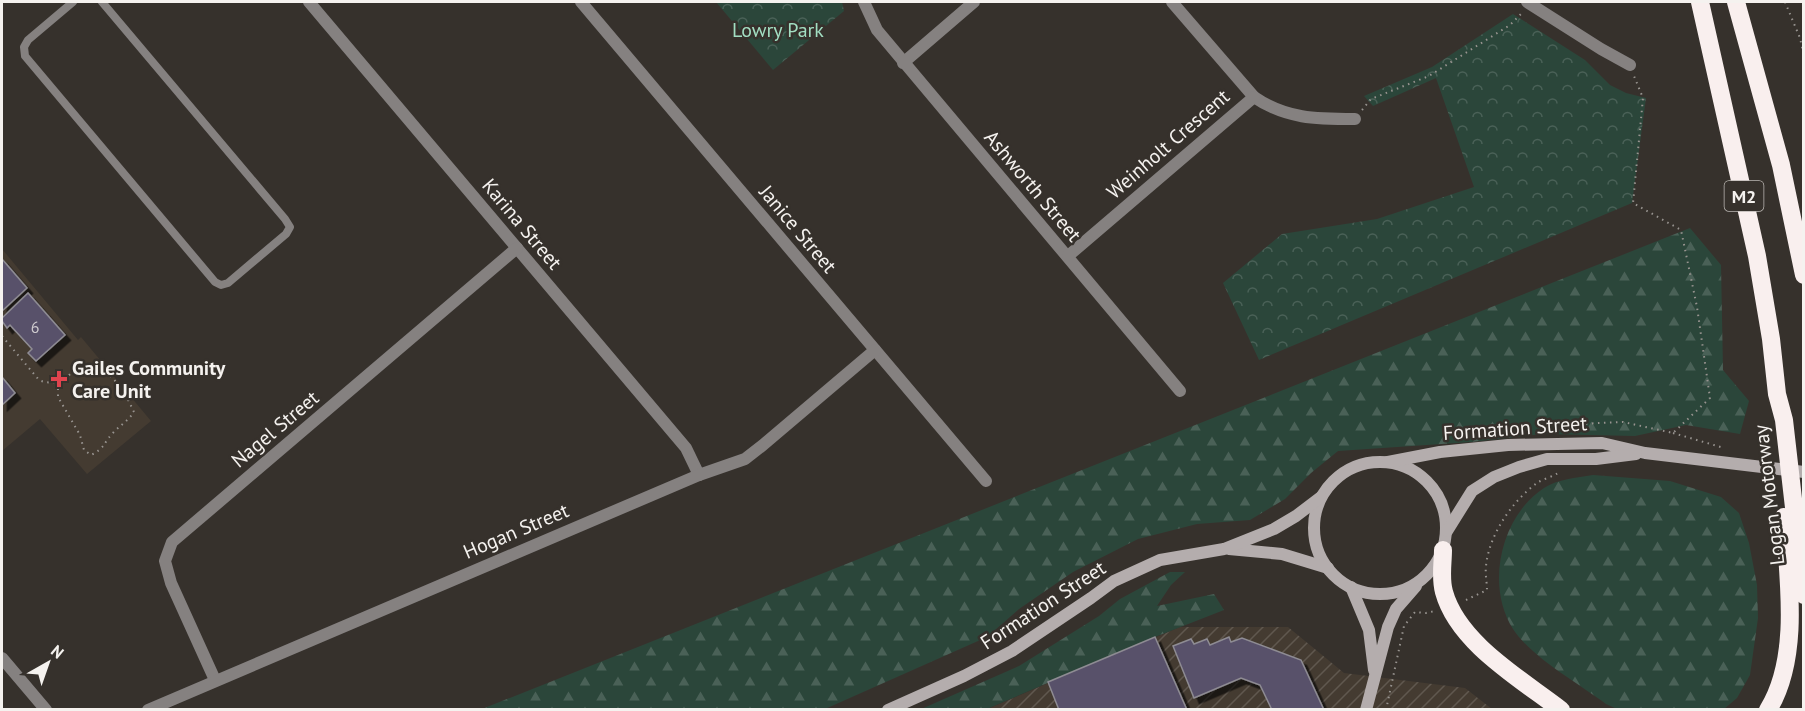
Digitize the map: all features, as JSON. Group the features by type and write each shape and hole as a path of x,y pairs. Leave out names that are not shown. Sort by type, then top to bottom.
{"highway":[{"name":"Logan Motorway","path":"1700,2 1757,256 1771,339 1777,394 1784,420 1803,595"},
{"name":"M2","path":"1736,2 1780,165 1803,275"},
{"path":"1768,710 1778,691 1783,673 1789,618 1789,588 1775,411 1777,394"},
{"path":"1443,550 1442,582 1457,620 1477,643 1561,710"}],"main road":[{"name":"Formation Street","path":"1388,462 1440,452 1556,442 1602,442 1645,453 1803,472"},
{"name":"Formation Street","path":"1447,531 1472,492 1494,477 1519,467 1547,459 1598,459 1645,453"},
{"path":"1366,710 1388,627 1396,609 1434,567 1443,550 1447,531 1444,511 1437,493 1424,478 1407,467 1388,462 1368,462 1349,469 1333,481 1321,497 1315,515 1314,534 1318,552 1328,568 1351,587 1368,593 1387,594 1404,590 1420,581"},
{"name":"Formation Street","path":"888,710 964,676 1012,651 1114,581 1160,560 1224,549 1274,529 1321,497"},
{"name":"Formation Street","path":"1224,549 1282,554 1328,568"},
{"path":"1351,587 1369,630 1374,677"}],"street":[{"name":"Karina Street","path":"309,2 686,448 699,476"},
{"name":"Janice Street","path":"581,2 986,481"},
{"name":"Ashworth Street","path":"864,2 877,30 903,63 1180,391"},
{"path":"903,63 974,2"},
{"name":"Weinholt Crescent","path":"1068,256 1254,97 1172,2"},
{"path":"1529,3 1630,65"},
{"path":"1254,97 1270,108 1293,116 1355,119"},
{"name":"Nagel Street","path":"215,680 171,583 165,561 171,542 517,248"},
{"name":"Hogan Street","path":"148,710 699,476 745,459 875,350"},
{"path":"2,658 46,710"}],"lane":[{"path":"73,2 28,40 24,47 25,56 215,282 222,285 228,283 286,234 290,227 102,2"}],"path":[{"path":"1785,2 1800,38 1803,56"},
{"path":"1355,119 1371,99 1429,76 1510,25 1529,3"},
{"path":"1630,65 1642,98 1633,203 1681,230 1697,306 1710,398 1673,433"},
{"path":"2,336 39,380 45,383 58,381 62,381 82,364 99,367 126,393 134,412 127,422 111,434 103,449 91,455 84,450 80,435 58,397 58,381"},
{"path":"1556,442 1556,426 1623,422 1729,449"},
{"path":"1386,710 1404,627 1414,612 1426,613 1450,607 1487,590 1486,566 1493,541 1503,521 1521,496 1539,481 1558,474 1557,459"}],"shaded area":[{"name":"Gailes Community Care Unit","path":"2,249 78,340 81,337 151,421 87,474 40,419 2,451"},
{"path":"1180,627 1288,627 1344,673 1465,688 1492,709 985,710"}],"green space":[{"name":"Lowry Park","path":"716,2 842,2 844,11 773,70"},
{"path":"1513,14 1585,60 1610,85 1626,93 1646,98 1632,203 1259,360 1223,283 1282,234 1377,219 1474,187 1436,78 1373,106 1364,96 1432,67"},
{"path":"1690,228 1721,265 1723,370 1749,401 1740,434 1686,425 1635,436 1543,434 1471,442 1338,451 1311,473 1285,499 1250,520 1197,524 1138,539 1073,572 1019,609 987,637 825,709 482,709"},
{"path":"1593,475 1670,481 1721,497 1739,513 1749,543 1757,585 1758,618 1750,675 1737,698 1724,709 1617,709 1606,704 1543,660 1521,640 1513,629 1500,592 1499,572 1508,533 1529,500 1544,488 1567,479"},
{"path":"1170,572 1185,572 1171,585 1157,606 1214,594 1224,610 987,709 919,710 1019,666 1099,616 1120,599"}],"building":[{"path":"2,259 27,288 2,311"},
{"path":"28,293 65,335 36,361 28,353 32,349 10,325 7,328 2,321 2,318"},
{"path":"2,377 15,393 2,405"},
{"path":"1155,637 1187,710 1059,710 1048,682"},
{"path":"1229,637 1231,642 1242,638 1301,660 1324,710 1272,710 1260,685 1241,678 1194,698 1173,646 1191,639 1194,644 1207,639 1210,645"}],"place":[{"name":"Gailes Community Care Unit","path":"59,379"}]}
